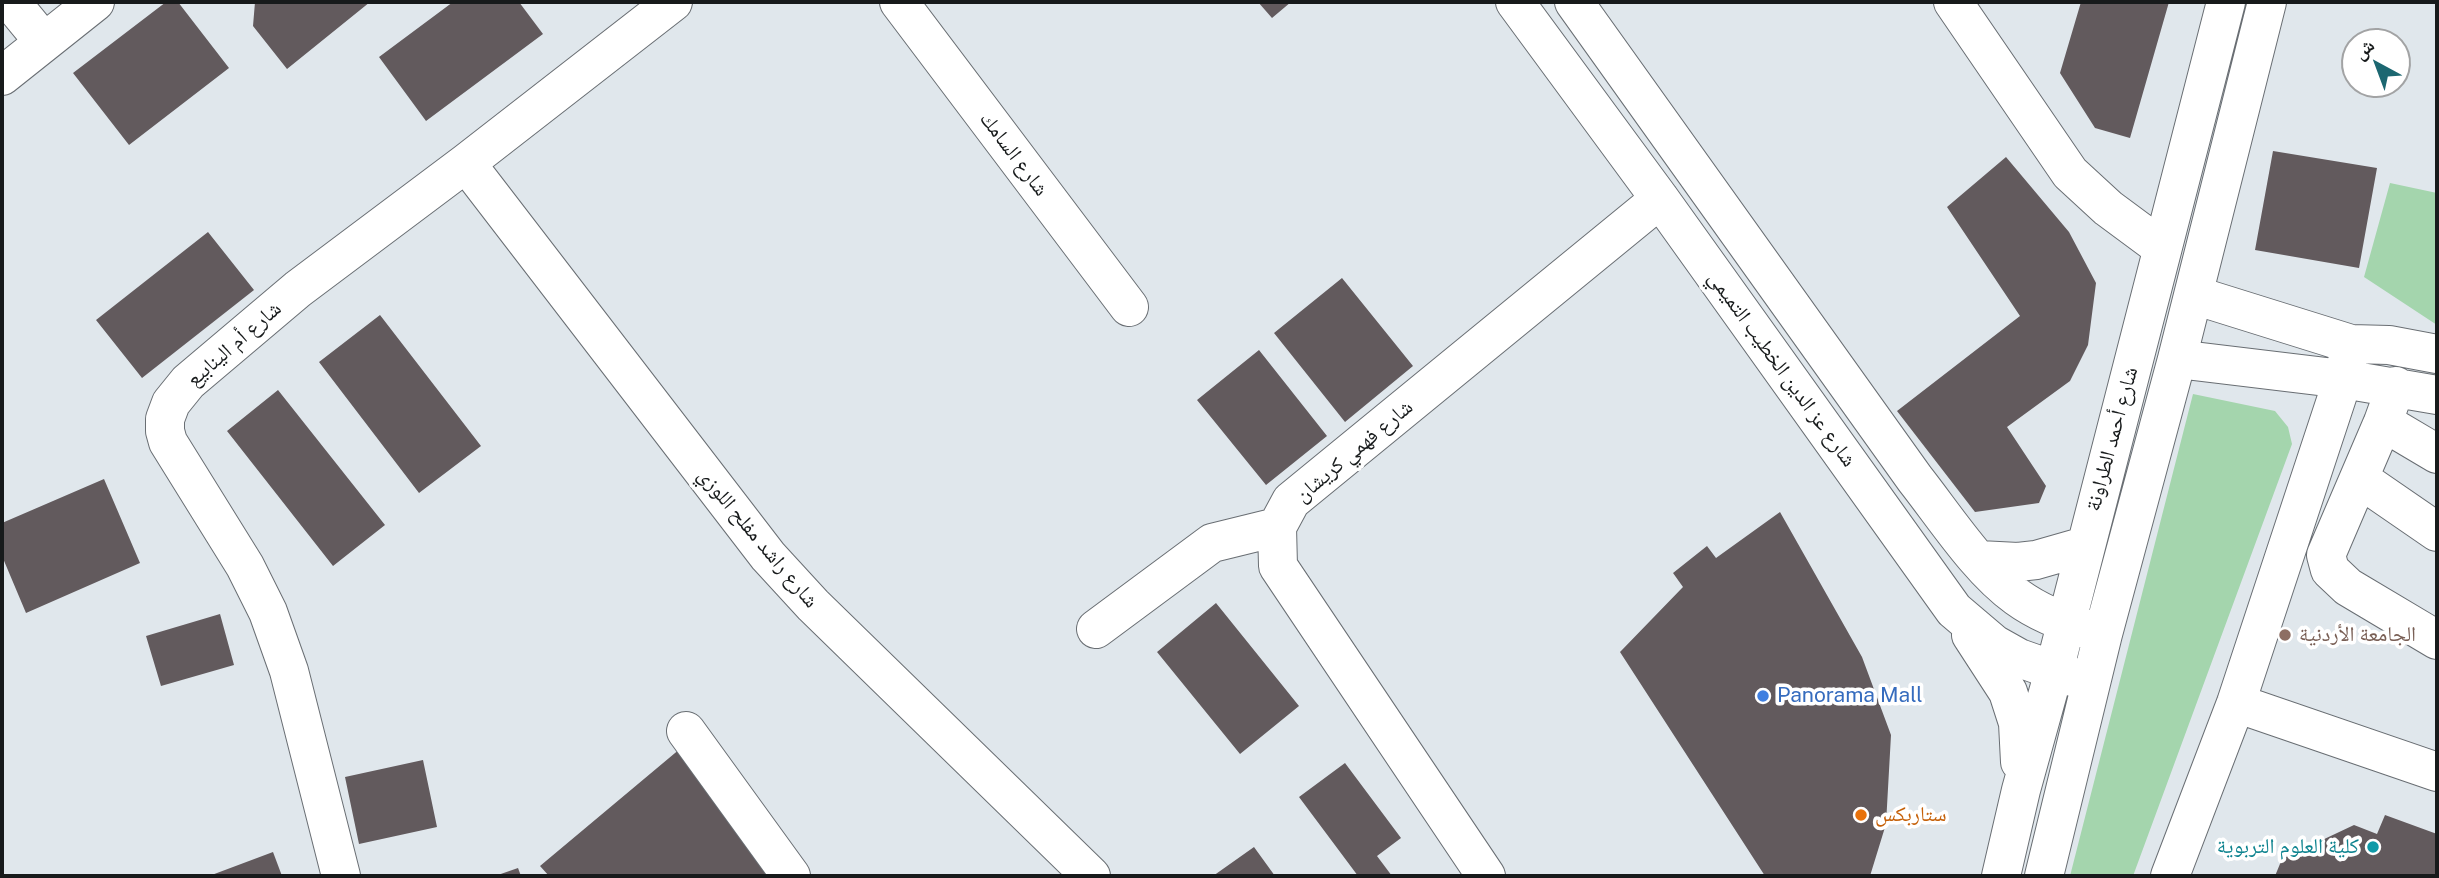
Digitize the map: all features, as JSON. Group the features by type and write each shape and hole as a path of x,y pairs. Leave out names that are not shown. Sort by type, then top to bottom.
{"street":[{"path":"11,2 44,42"},
{"path":"2,76 95,2"},
{"name":"شارع أم الينابيع","path":"341,876 289,671 268,612 244,566 168,442 165,419 171,403 188,382 288,297 673,2"},
{"name":"شارع السامك","path":"899,2 1129,307"},
{"name":"شارع عز الدين الخطيب التميمي","path":"1515,2 1660,199 1954,610 1994,644 2019,658 2090,683"},
{"name":"شارع عز الدين الخطيب التميمي","path":"1574,2 1915,480 1979,560 2016,596 2065,623 2103,634"},
{"path":"1953,2 2070,173 2108,208 2162,248"},
{"name":"شارع أحمد الطراونة","path":"2001,876 2226,2"},
{"name":"شارع أحمد الطراونة","path":"2044,876 2090,683 2178,359 2267,2"},
{"name":"شارع راشد مفلح اللوزي","path":"466,163 768,556 813,606 1091,876"},
{"name":"شارع فهمي كريشان","path":"1277,527 1292,501 1660,199"},
{"path":"2194,295 2347,361 2396,386 2437,395"},
{"path":"2178,359 2347,361 2389,345 2437,354"},
{"path":"2170,876 2236,703 2347,361"},
{"path":"2396,386 2384,422 2326,555 2330,570 2348,587 2437,640"},
{"path":"2384,422 2437,454"},
{"path":"2360,479 2437,532"},
{"path":"1096,629 1212,542 1277,527 1278,566 1486,876"},
{"path":"1979,560 2036,560 2085,546"},
{"path":"1954,610 2008,692 2018,723 2021,790"},
{"path":"2236,703 2437,772"},
{"path":"686,731 791,876"}],"green space":[{"path":"2390,183 2437,193 2437,325 2364,277"},
{"path":"2193,394 2275,411 2288,427 2292,444 2133,876 2070,876"}],"building":[{"path":"166,2 178,2 229,68 129,145 73,73"},
{"path":"255,2 370,2 287,69 253,26"},
{"path":"453,2 519,2 543,34 426,121 379,57"},
{"path":"1258,2 1291,2 1272,18"},
{"path":"2081,2 2169,2 2130,138 2095,128 2060,73"},
{"path":"2273,151 2377,168 2359,268 2255,250"},
{"path":"2006,157 2069,232 2096,283 2088,345 2070,381 2007,427 2046,486 2039,503 1975,512 1897,411 2020,316 1947,207"},
{"path":"208,232 254,290 142,378 96,320"},
{"path":"1342,278 1413,366 1345,422 1274,333"},
{"path":"380,315 481,446 419,493 319,362"},
{"path":"1259,350 1327,436 1266,485 1197,400"},
{"path":"278,390 385,525 333,566 227,431"},
{"path":"104,479 140,563 26,613 2,556 2,523"},
{"name":"Panorama Mall","path":"1780,512 1862,657 1891,735 1886,824 1870,876 1765,876 1620,652 1683,587 1673,573 1707,546 1716,558"},
{"path":"1216,603 1299,706 1240,754 1157,652"},
{"path":"220,614 234,665 161,686 146,636"},
{"path":"681,748 789,876 549,876 540,866"},
{"path":"423,760 437,827 359,844 345,777"},
{"path":"1345,763 1401,838 1377,856 1392,876 1358,876 1299,797"},
{"name":"كلية العلوم التربوية","path":"2385,815 2437,834 2437,876 2275,876 2282,859 2354,825 2377,834"},
{"path":"1254,847 1275,876 1213,876"},
{"path":"273,852 282,876 209,876"},
{"path":"518,868 521,876 495,876"}],"place":[{"name":"الجامعة الأردنية","path":"2285,635"},
{"name":"Panorama Mall","path":"1763,696"},
{"name":"ستاربكس","path":"1861,815"},
{"name":"كلية العلوم التربوية","path":"2373,847"}]}
